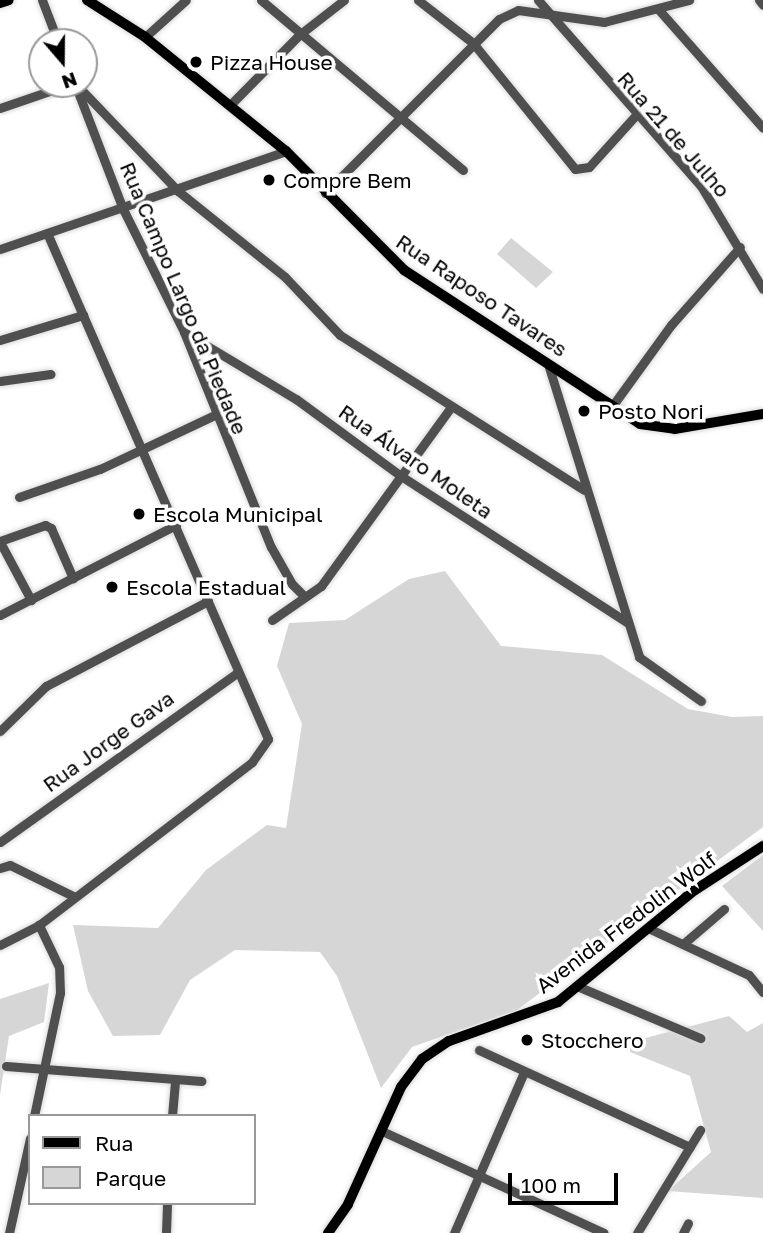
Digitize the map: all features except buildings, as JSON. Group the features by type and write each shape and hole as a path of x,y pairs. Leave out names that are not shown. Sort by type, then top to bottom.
{"main road":[{"path":"0,3 9,0"},
{"name":"Rua Raposo Tavares","path":"87,0 145,37 286,151 404,270 640,424 676,429 763,414"},
{"name":"Avenida Fredolin Wolf","path":"328,1233 348,1204 406,1080 435,1048 538,1012 577,986 695,890 763,846"}],"street":[{"path":"42,0 53,28"},
{"path":"145,37 186,0"},
{"path":"261,0 397,119 463,170"},
{"path":"230,105 299,35 344,0"},
{"path":"418,0 472,43 575,169 589,167 636,116"},
{"name":"Rua 21 de Julho","path":"538,0 539,11 701,186 763,289"},
{"path":"325,193 472,43 499,19 518,10 604,22 659,10 689,0"},
{"path":"759,0 763,5"},
{"path":"659,10 763,128"},
{"path":"0,108 31,98"},
{"name":"Rua Campo Largo da Piedade","path":"80,98 124,209 184,332 215,415 271,547 292,584 305,597"},
{"path":"88,98 178,191 285,277 340,335 584,490"},
{"path":"0,249 178,191 286,151"},
{"path":"0,945 38,925 252,762 268,739 47,233"},
{"path":"613,405 671,325 740,247"},
{"path":"0,340 83,315"},
{"name":"Rua Álvaro Moleta","path":"184,332 296,399 401,476 627,622"},
{"path":"548,364 584,490 639,657 701,701"},
{"path":"0,381 51,374"},
{"path":"559,398 560,390 572,379"},
{"path":"272,620 321,586 451,407"},
{"path":"19,497 100,469 215,415"},
{"path":"31,600 0,541 45,525 51,528 73,578"},
{"path":"0,615 176,525"},
{"path":"0,731 46,686 208,601"},
{"name":"Rua Jorge Gava","path":"0,842 238,672"},
{"path":"1,870 10,865 75,897"},
{"path":"683,944 724,909"},
{"path":"34,1114 60,993 58,967 38,925"},
{"path":"648,928 749,975 763,992"},
{"path":"577,986 700,1038"},
{"path":"479,1050 690,1147"},
{"path":"6,1066 201,1081"},
{"path":"454,1233 524,1072"},
{"path":"172,1114 175,1079"},
{"path":"637,1233 700,1130"},
{"path":"382,1131 477,1178 604,1233"},
{"path":"9,1233 26,1180 28,1159"},
{"path":"166,1233 167,1205"},
{"path":"683,1233 688,1223"}],"green space":[{"path":"511,238 553,272 536,288 497,254"},
{"path":"445,571 501,646 602,655 688,709 732,717 763,716 763,827 517,1010 412,1047 381,1088 337,976 320,952 235,950 190,980 160,1035 113,1036 88,991 73,925 158,928 206,870 267,825 286,828 302,724 277,666 289,623 345,620 409,579"},
{"path":"763,855 763,931 722,886"},
{"path":"49,983 44,1022 9,1036 0,1095 0,999"},
{"path":"729,1016 747,1032 763,1023 763,1198 668,1191 711,1152 690,1076 615,1046"}],"place":[{"name":"Pizza House","path":"196,62"},
{"name":"Compre Bem","path":"269,180"},
{"name":"Posto Nori","path":"584,411"},
{"name":"Escola Municipal","path":"139,514"},
{"name":"Escola Estadual","path":"112,587"},
{"name":"Stocchero","path":"527,1040"}]}
